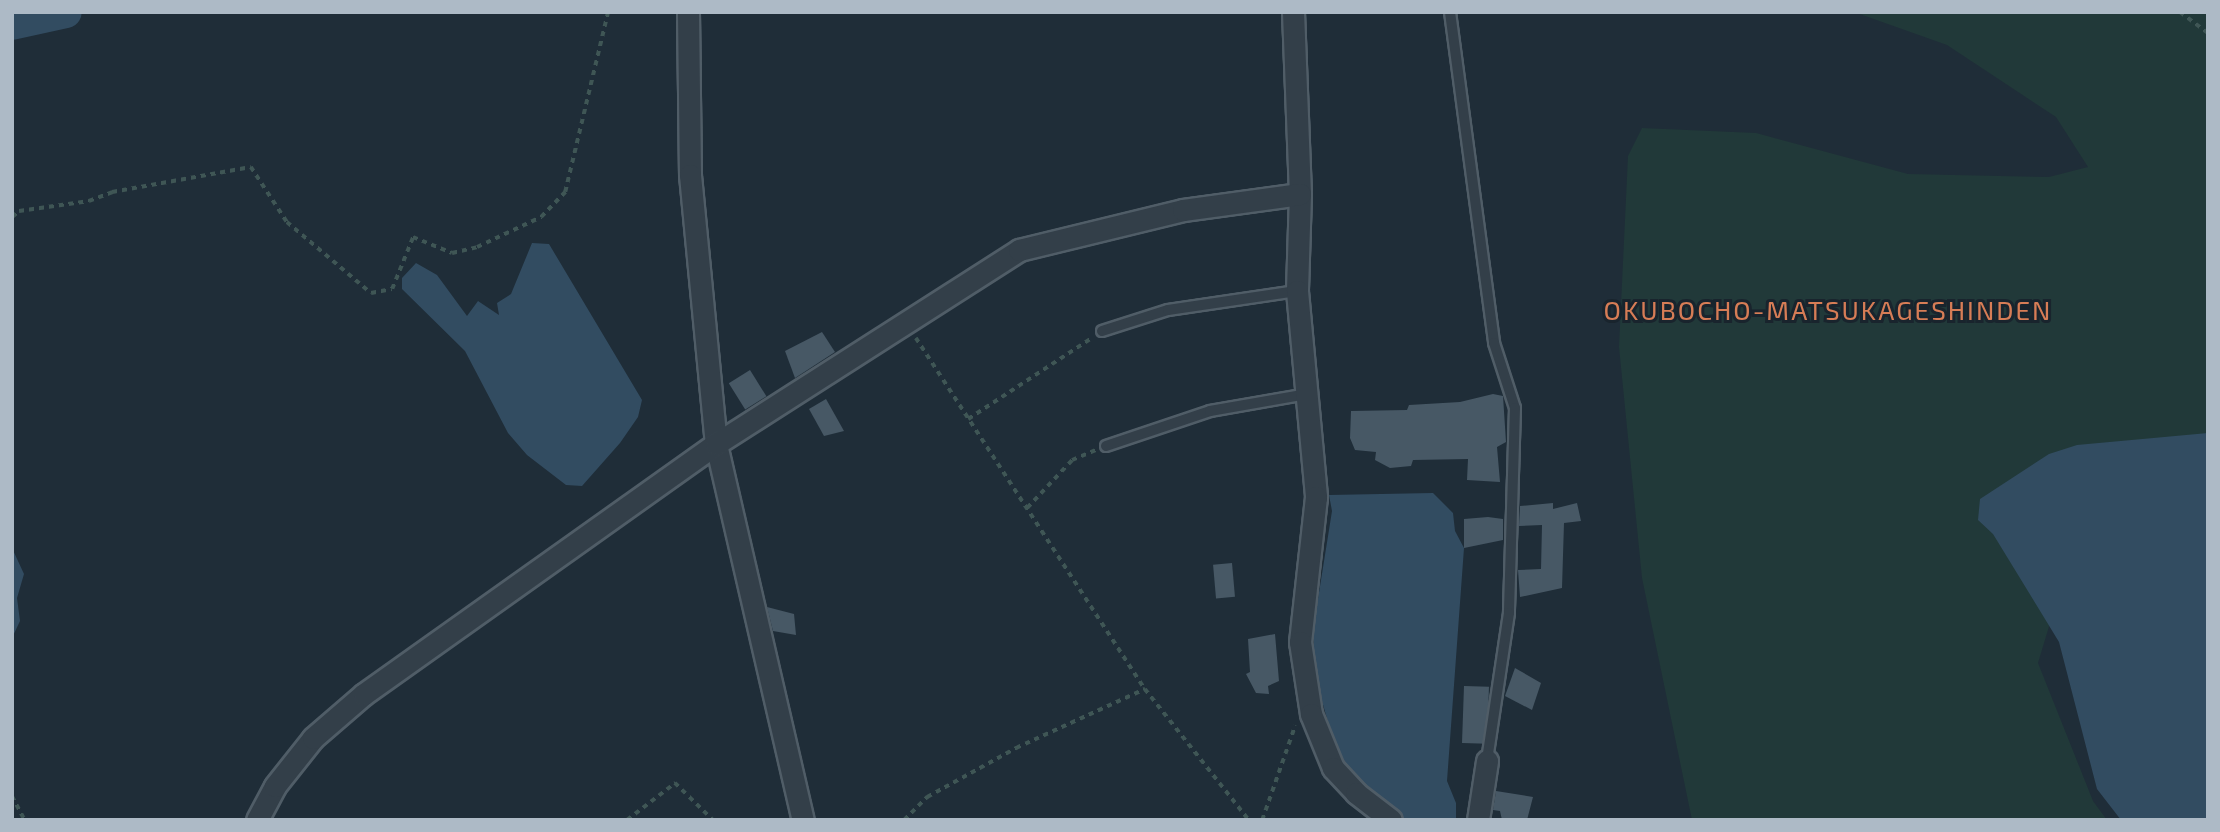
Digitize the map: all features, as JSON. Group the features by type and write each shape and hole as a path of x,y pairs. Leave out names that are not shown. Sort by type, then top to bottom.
{"street":[{"path":"688,12 690,175 716,444 803,820"},
{"path":"1293,12 1300,194 1297,291 1316,497 1300,642 1311,714 1333,768 1356,793 1391,820"},
{"path":"257,820 275,786 313,738 364,694 716,444 1020,250 1183,210 1300,194"},
{"path":"1478,820 1486,761"}],"lane":[{"path":"1450,12 1494,343 1515,408 1509,613 1486,761"},
{"path":"1102,331 1168,310 1297,291"},
{"path":"1106,446 1210,411 1307,394"}],"path":[{"path":"12,217 19,211 89,201 112,192 251,167 287,222 371,293 392,289 413,237 452,253 477,247 541,217 565,192 608,12"},
{"path":"2180,12 2208,33"},
{"path":"905,322 1145,689 1249,820"},
{"path":"968,419 1102,331"},
{"path":"1027,508 1072,460 1106,446"},
{"path":"904,820 927,797 1016,748 1145,689"},
{"path":"1262,820 1286,755 1294,716"},
{"path":"627,820 675,783 713,820"},
{"path":"12,796 25,820"}],"green space":[{"path":"1854,12 2208,12 2208,502 2072,550 2038,663 2093,801 2107,820 1692,820 1642,578 1619,347 1628,156 1642,128 1756,133 1908,174 2049,177 2088,167 2056,117 1947,45"}],"water":[{"path":"532,243 549,244 642,400 638,417 620,443 582,486 566,485 527,455 508,433 465,351 402,289 402,278 416,263 437,275 467,316 478,301 499,315 497,303 511,294"},
{"path":"2208,433 2208,820 2121,820 2097,789 2059,642 1993,534 1978,520 1980,499 2049,454 2077,445"},
{"path":"1433,493 1453,513 1455,531 1464,548 1447,781 1456,803 1456,820 1405,820 1351,775 1337,753 1313,670 1314,624 1332,511 1329,495"},
{"path":"12,548 24,574 17,598 20,621 12,638"}],"building":[{"path":"822,332 835,352 795,378 785,351"},
{"path":"750,370 766,396 745,410 729,383"},
{"path":"1493,394 1503,396 1506,442 1497,447 1500,482 1467,480 1468,459 1413,460 1411,466 1390,468 1375,460 1376,452 1355,450 1350,438 1351,411 1407,410 1409,405 1460,402"},
{"path":"826,399 844,431 824,436 809,409"},
{"path":"1553,503 1553,509 1577,503 1581,521 1564,523 1562,588 1520,597 1518,570 1541,569 1542,525 1519,526 1520,506"},
{"path":"1464,519 1503,519 1503,540 1464,548"},
{"path":"1232,563 1235,597 1216,599 1213,565"},
{"path":"767,607 794,614 796,635 773,631"},
{"path":"1275,634 1279,681 1268,686 1269,694 1256,693 1246,674 1250,672 1248,639"},
{"path":"1515,668 1541,683 1532,710 1505,696"},
{"path":"1464,686 1489,687 1487,744 1462,743"},
{"path":"1496,791 1533,797 1527,820 1502,820 1500,811 1493,810"}],"waterway":[{"path":"12,24 66,12"}],"district":[{"name":"OKUBOCHO-MATSUKAGESHINDEN","path":"1828,310"}]}
